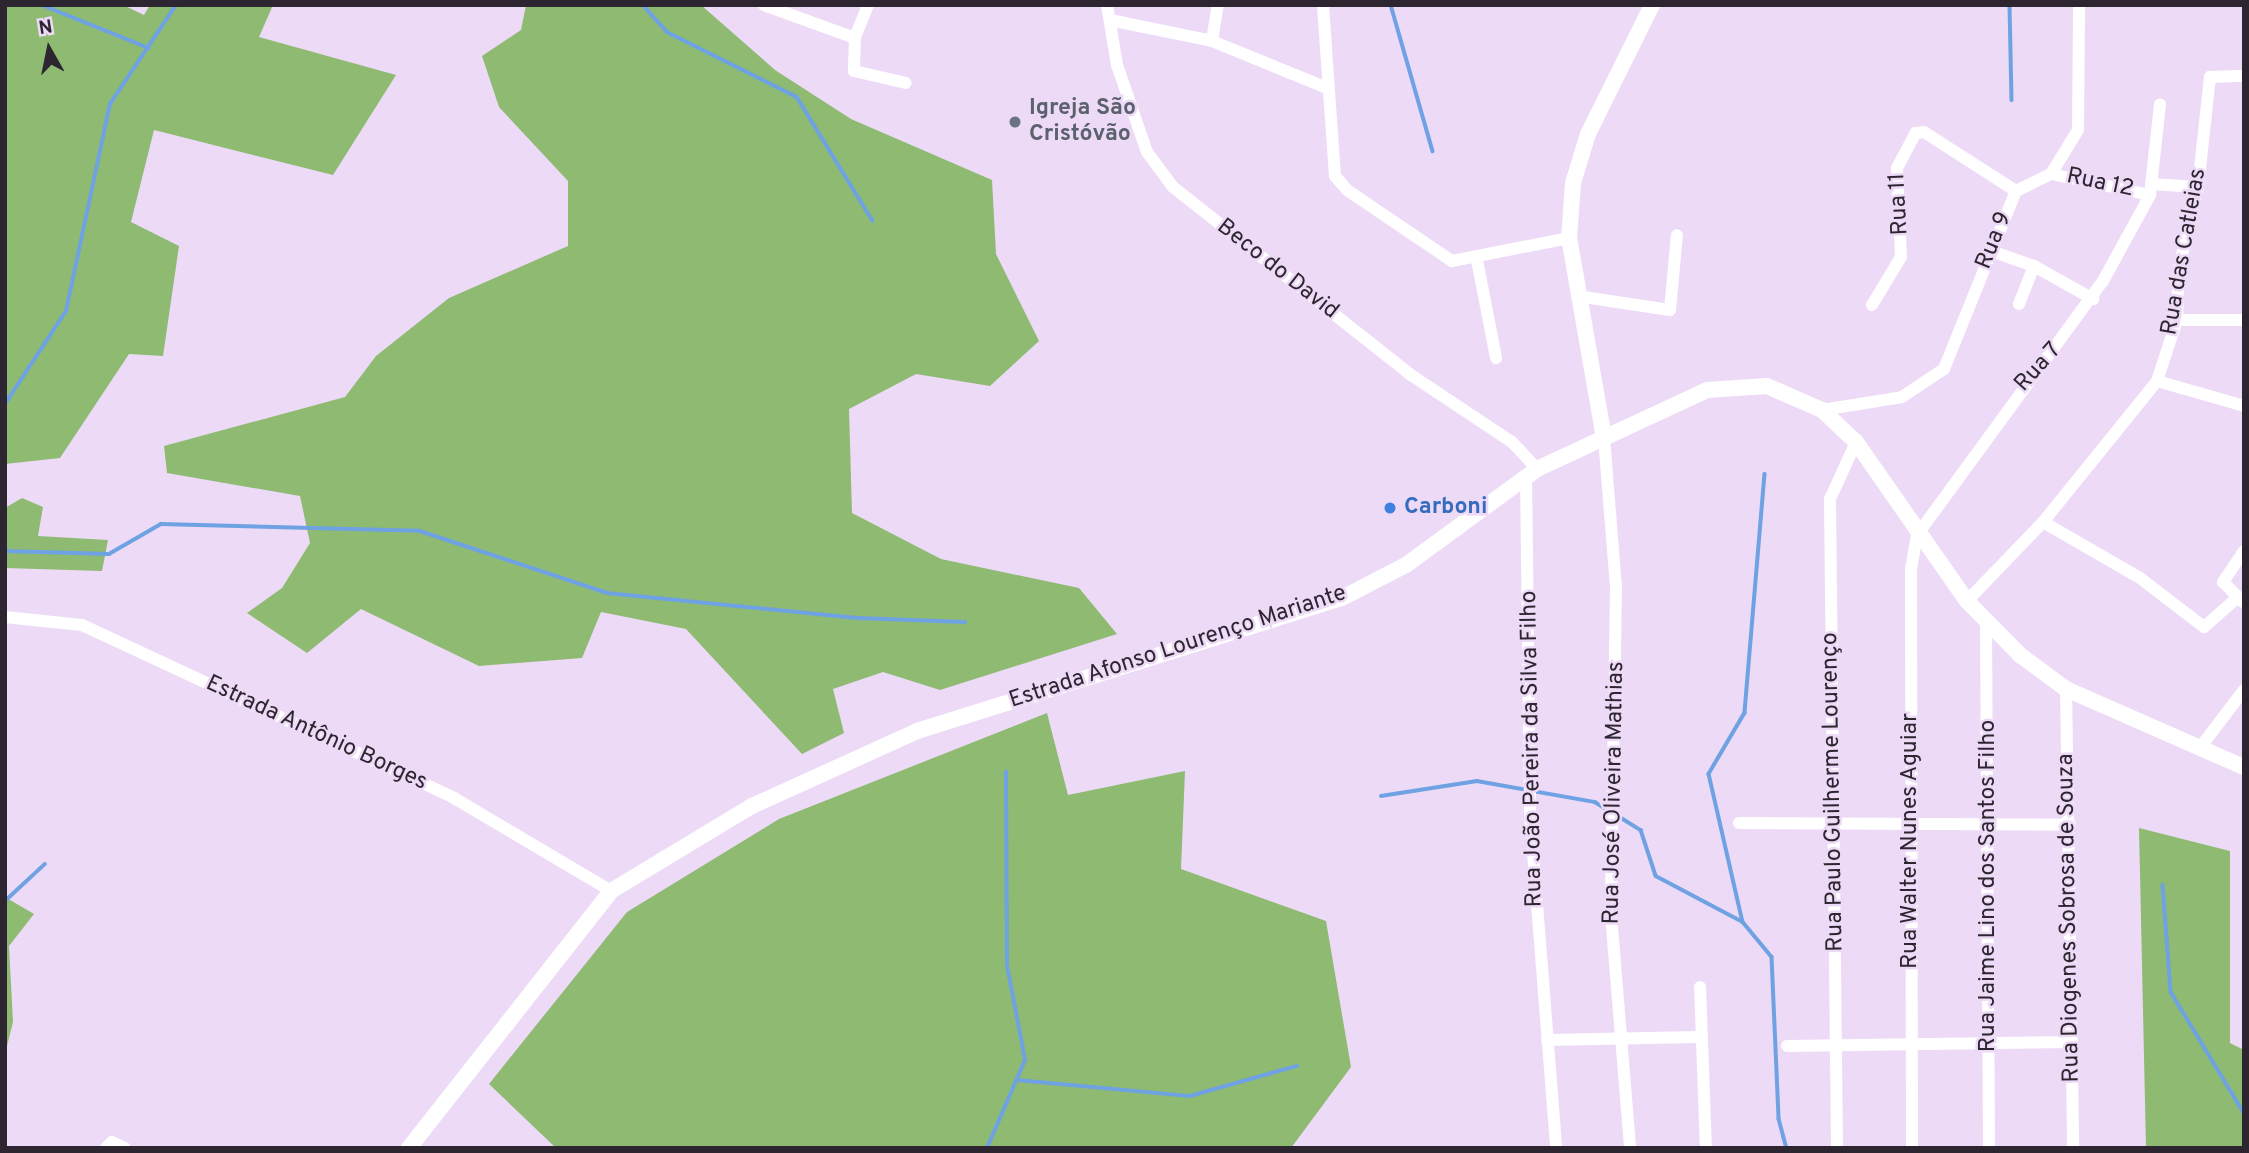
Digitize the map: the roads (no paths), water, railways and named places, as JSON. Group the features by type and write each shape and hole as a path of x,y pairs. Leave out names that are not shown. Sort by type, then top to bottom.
{"main road":[{"path":"1604,438 1577,296 1569,238 1573,183 1588,134 1652,5"},
{"name":"Estrada Afonso Lourenço Mariante","path":"409,1148 611,891 752,806 917,731 1342,598 1406,565 1532,472 1668,405 1736,384 1797,394 1822,410 1856,442 1917,535 1986,624 2066,689 2244,767"}],"street":[{"path":"764,5 855,38"},
{"path":"868,5 855,38 854,71 906,83"},
{"name":"Beco do David","path":"1107,5 1117,65 1147,152 1173,187 1411,375 1503,436 1532,472"},
{"path":"1212,41 1218,5"},
{"path":"1322,5 1325,87 1335,176 1385,221 1452,261 1477,260 1569,238"},
{"path":"2051,174 2078,130 2079,5"},
{"path":"1110,20 1212,41 1325,87"},
{"name":"Rua das Catleias","path":"1967,601 2043,522 2157,381 2177,320 2179,268 2198,187 2210,77 2244,76"},
{"path":"2150,189 2160,106"},
{"name":"Rua 11","path":"1872,305 1901,257 1897,168 1916,133 1924,132 2015,191"},
{"name":"Rua 12","path":"2051,174 2150,189 2198,187"},
{"name":"Rua 9","path":"1822,410 1902,397 1944,369 1988,250 2015,191 2051,174"},
{"name":"Rua 7","path":"1917,535 2011,398 2055,354 2092,299 2150,189"},
{"path":"1577,296 1670,310 1677,235"},
{"path":"1988,250 2034,266 2092,299"},
{"path":"1477,260 1496,358"},
{"path":"2019,304 2034,266"},
{"path":"2177,320 2244,320"},
{"path":"2157,381 2244,406"},
{"name":"Rua José Oliveira Mathias","path":"1604,438 1616,587 1611,902 1630,1148"},
{"name":"Rua Paulo Guilherme Lourenço","path":"1837,1148 1838,1045 1830,499 1856,442"},
{"name":"Rua João Pereira da Silva Filho","path":"1532,472 1530,815 1556,1148"},
{"path":"2043,522 2140,578 2204,627 2241,600 2224,582 2244,551"},
{"name":"Rua Walter Nunes Aguiar","path":"1912,1148 1911,569 1917,535"},
{"name":"Estrada Antônio Borges","path":"5,617 82,625 454,798 611,891"},
{"name":"Rua Jaime Lino dos Santos Filho","path":"1986,624 1989,1148"},
{"name":"Rua Diogenes Sobrosa de Souza","path":"2066,689 2073,1148"},
{"path":"2199,749 2244,690"},
{"path":"1739,823 2070,825"},
{"path":"1700,987 1699,1037 1706,1148"},
{"path":"1547,1040 1699,1037"},
{"path":"1787,1046 2071,1042"},
{"path":"106,1148 112,1142 125,1148"}],"waterway":[{"path":"42,5 149,48"},
{"path":"5,404 66,311 110,104 176,5"},
{"path":"643,5 667,32 797,97 873,221"},
{"path":"1391,5 1433,151"},
{"path":"2010,5 2012,100"},
{"path":"1765,474 1745,713 1709,774 1743,922 1772,957 1779,1119 1787,1148"},
{"path":"5,551 109,554 161,524 420,531 607,593 857,618 965,622"},
{"path":"987,1148 1025,1060 1007,966 1006,772"},
{"path":"1381,796 1477,781 1595,802 1608,810"},
{"path":"1615,814 1641,830 1656,876 1743,922"},
{"path":"5,901 45,864"},
{"path":"2163,885 2171,992 2244,1113"},
{"path":"1017,1080 1190,1096 1297,1066"}],"place":[{"name":"Igreja São Cristóvão","path":"1015,122"},
{"name":"Carboni","path":"1390,508"}]}
